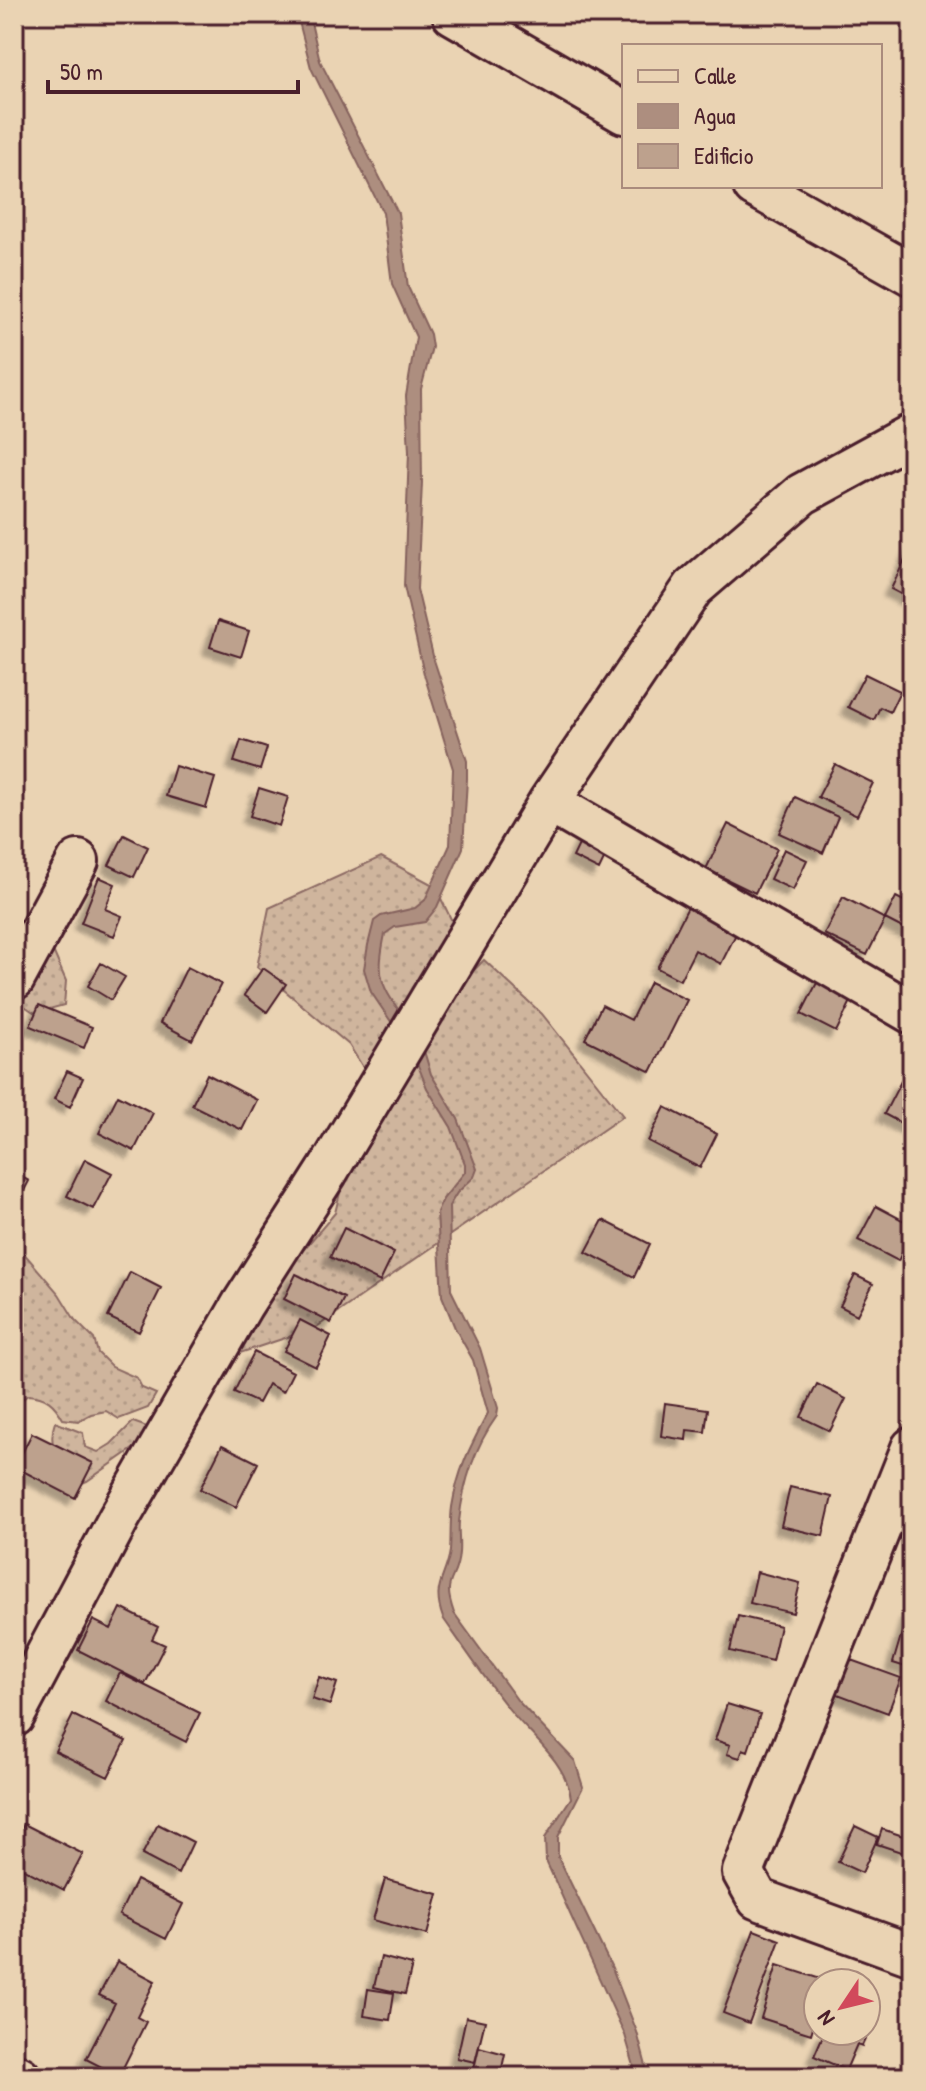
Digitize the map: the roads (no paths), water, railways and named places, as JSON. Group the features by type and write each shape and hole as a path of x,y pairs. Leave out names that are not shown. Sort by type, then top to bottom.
{"street":[{"path":"453,14 622,112"},
{"path":"758,188 912,275"},
{"path":"14,1716 118,1520 235,1318 549,802 693,588 802,494 912,434"},
{"path":"549,802 912,1013"},
{"path":"14,979 78,861"},
{"path":"911,1452 743,1872 758,1899 912,1955"},
{"path":"14,2074 20,2077"}],"water":[{"path":"297,14 309,14 320,61 398,213 408,287 430,334 432,347 421,389 422,483 417,589 434,660 467,761 467,779 463,848 437,907 425,922 395,927 385,934 382,980 390,998 406,1020 398,1032 371,992 364,969 368,945 374,921 381,916 415,908 425,900 450,845 453,769 424,674 404,586 409,452 406,396 416,337 392,284 383,213 311,68"},
{"path":"421,1041 431,1074 458,1119 477,1169 474,1177 457,1193 449,1206 451,1290 480,1348 498,1408 497,1416 476,1453 463,1493 458,1563 449,1586 450,1601 454,1613 518,1701 575,1761 583,1787 558,1837 558,1857 612,1968 637,2032 646,2066 643,2077 631,2077 634,2066 625,2035 546,1861 545,1838 571,1798 568,1785 555,1761 508,1708 443,1618 438,1598 450,1551 451,1512 458,1481 488,1413 473,1360 442,1296 437,1212 443,1199 465,1172 465,1164 451,1127 427,1088 410,1045"}]}
